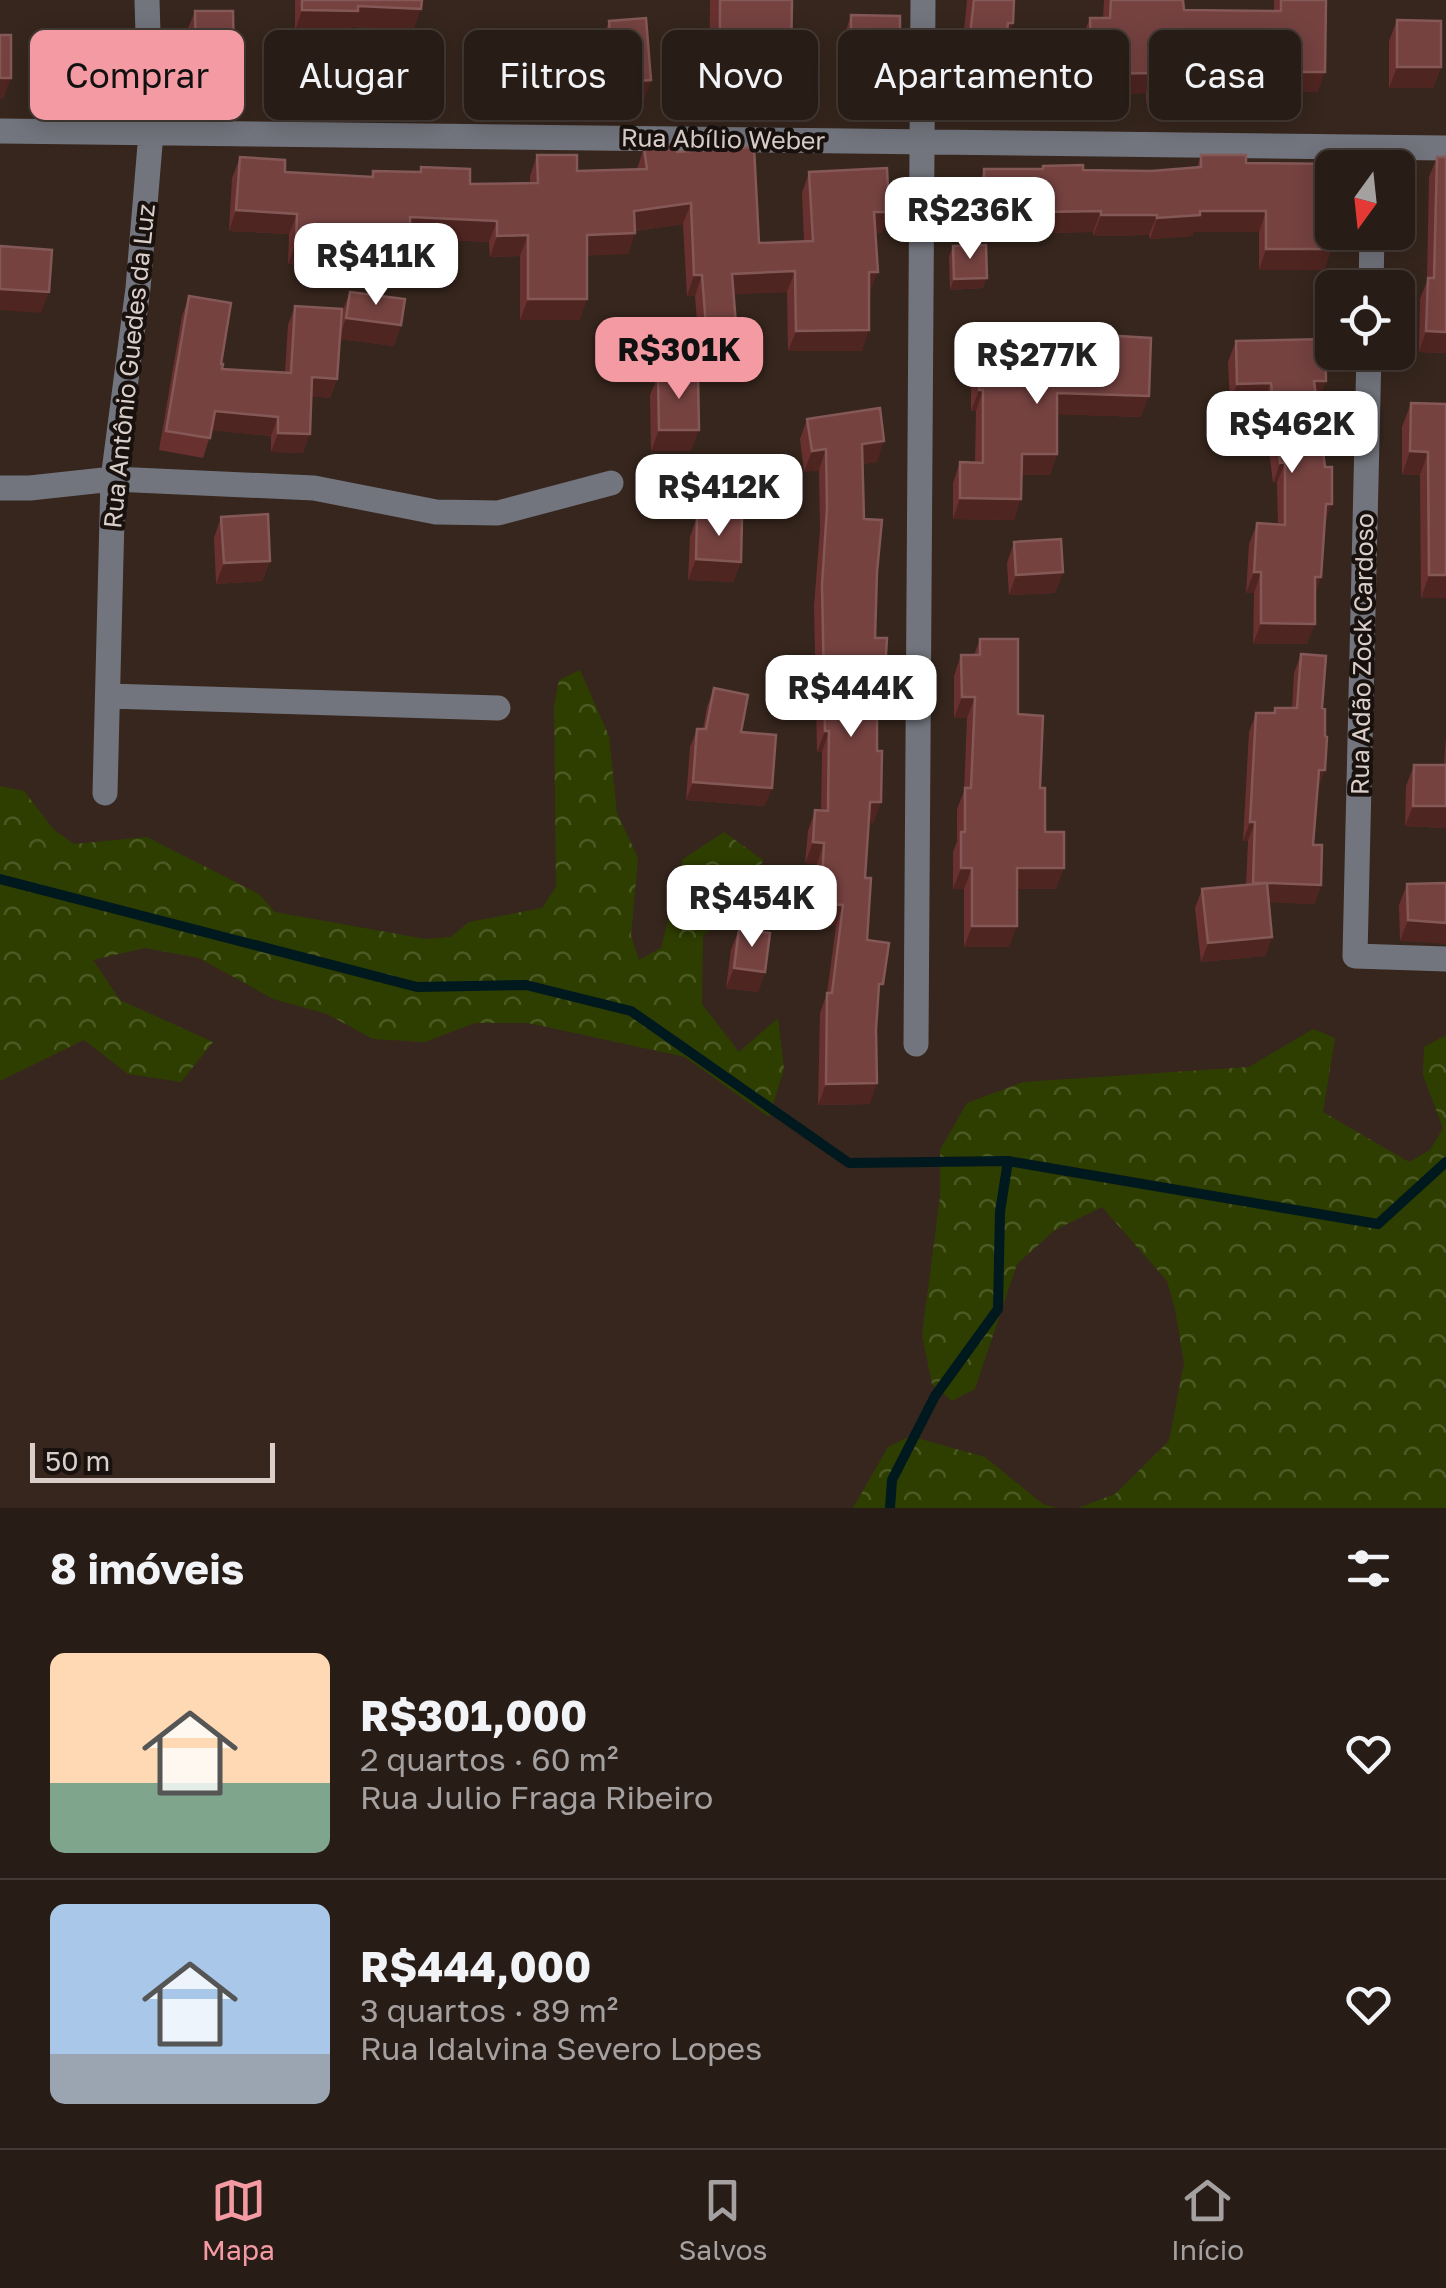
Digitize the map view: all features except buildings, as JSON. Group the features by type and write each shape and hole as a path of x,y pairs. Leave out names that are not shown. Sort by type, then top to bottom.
{"street":[{"name":"Rua Antônio Guedes da Luz","path":"105,793 113,479 138,288 152,133 146,0"},
{"path":"916,1044 923,0"},
{"name":"Rua Abílio Weber","path":"0,131 922,142 1315,155"},
{"name":"Rua Abílio Weber","path":"1415,152 1446,148"},
{"name":"Rua Adão Zock Cardoso","path":"1369,370 1354,956 1446,959"},
{"path":"0,488 113,479 314,488 436,512 498,513 611,483"},
{"path":"108,696 498,708"}],"green space":[{"path":"580,670 609,736 617,813 638,858 631,935 639,960 661,948 683,859 724,832 763,860 744,906 703,935 702,1004 739,1052 778,1018 784,1069 769,1117 685,1057 528,1023 475,1023 425,1042 373,1039 327,1014 273,999 199,958 145,948 93,960 120,1000 213,1042 181,1082 128,1074 84,1040 0,1081 0,786 24,791 54,830 74,844 147,837 259,894 275,912 425,939 451,937 469,922 542,908 556,887 554,706 559,680"},
{"path":"1313,1029 1335,1038 1323,1112 1409,1162 1430,1150 1443,1128 1423,1075 1424,1047 1446,1035 1446,1508 1078,1508 1115,1494 1169,1441 1184,1363 1167,1281 1102,1207 1055,1230 1017,1264 975,1389 952,1401 932,1384 922,1335 940,1197 940,1150 967,1103 1023,1082 1249,1067"},
{"path":"910,1436 985,1457 1043,1504 1056,1508 853,1508 888,1447"}],"waterway":[{"path":"0,879 417,987 526,985 631,1011 849,1163 1008,1161 1378,1224 1446,1162"},
{"path":"890,1508 892,1480 935,1396 998,1309 1000,1212 1008,1161"}]}
